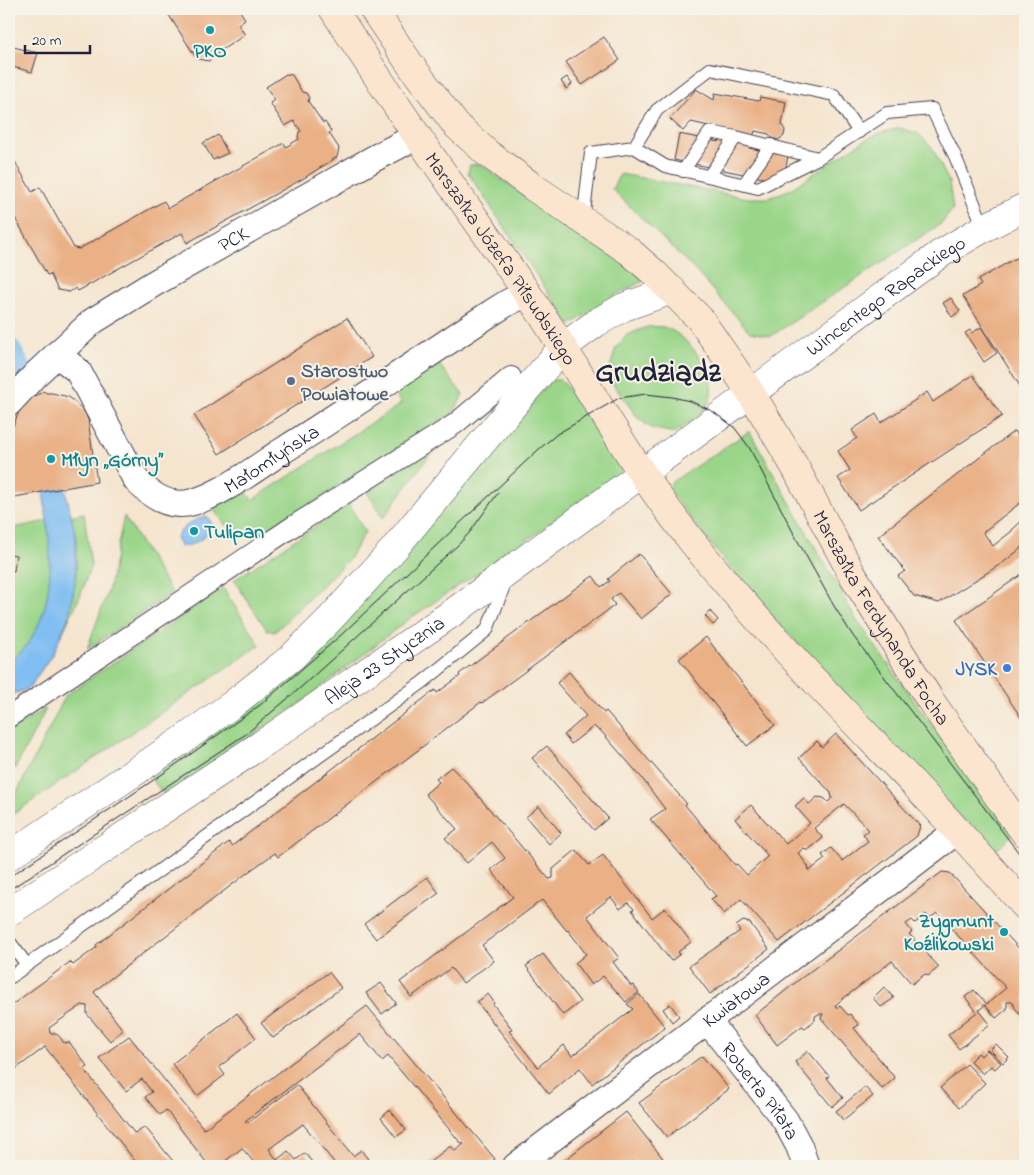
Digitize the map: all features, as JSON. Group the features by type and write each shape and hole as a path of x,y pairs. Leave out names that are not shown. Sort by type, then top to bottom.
{"main road":[{"name":"Marszałka Józefa Piłsudskiego","path":"333,9 417,136 527,293 641,474 686,534 725,582 768,630 957,830"},
{"name":"Marszałka Józefa Piłsudskiego","path":"373,9 412,67 456,125 487,153 629,252 672,290 700,319 751,393"},
{"name":"Marszałka Ferdynanda Focha","path":"751,393 795,467 852,574 926,692 1008,812 1025,833"},
{"path":"957,830 1025,906"}],"street":[{"name":"PCK","path":"12,399 93,321 153,284 417,136"},
{"name":"Wincentego Rapackiego","path":"751,393 940,254 1025,207"},
{"path":"9,856 184,739 233,704 292,657 332,618 393,550 563,348 596,323 624,306 672,290"},
{"name":"Małomłyńska","path":"57,354 78,372 136,480 148,493 162,501 178,504 193,502 224,488 313,432 488,314 527,293"},
{"path":"9,717 280,535 455,424 511,377"},
{"name":"Aleja 23 Stycznia","path":"9,912 271,738 455,611 751,393"},
{"name":"Kwiatowa","path":"516,1166 957,830"},
{"name":"Roberta Piłata","path":"708,1020 785,1120 799,1146 806,1166"}],"lane":[{"path":"634,147 657,110 710,70 834,94 859,132"},
{"path":"583,221 591,153 634,147 665,166 758,188 818,158 887,113 932,109 955,156 984,228"},
{"path":"683,171 710,132 818,158"},
{"path":"709,176 736,137"},
{"path":"744,184 771,146"},
{"path":"9,978 407,693 487,630 510,571"},
{"path":"9,941 27,965"}],"green space":[{"path":"899,128 917,133 932,147 949,182 953,209 942,223 771,336 750,332 691,266 612,189 620,174 748,198 768,198 789,190 863,141 880,133"},
{"path":"479,164 644,278 643,281 619,293 570,325 468,173 470,165"},
{"path":"647,327 663,327 681,337 698,354 709,376 711,396 706,407 696,418 674,433 651,428 638,418 613,384 610,367 616,348 627,335"},
{"path":"439,364 463,395 453,413 260,537 230,531 210,505 244,489 252,500 401,404 395,393"},
{"path":"552,380 559,380 564,383 621,468 620,475 585,501 409,619 302,702 165,796 149,776 212,734"},
{"path":"750,432 856,619 1013,834 994,853 756,599 670,492 671,483"},
{"path":"437,445 383,518 367,492"},
{"path":"349,504 365,532 349,559 275,632 267,630 234,580"},
{"path":"84,513 91,565 81,594 62,634 35,676 9,698 9,529"},
{"path":"124,516 172,593 87,649 109,588"},
{"path":"223,588 260,645 9,817 9,808 66,695"},
{"path":"46,709 15,769 9,755 9,731"}],"water":[{"path":"65,488 76,537 76,576 69,617 53,653 30,687 18,693 9,689 9,663 26,646 38,627 45,606 49,584 49,538 43,492"},
{"path":"208,517 213,526 207,534 191,545 181,547 176,538 181,530 195,520"}],"building":[{"name":"PKO","path":"165,9 243,9 240,11 245,19 238,24 245,35 217,53 218,55 209,61 197,59"},
{"path":"604,37 620,60 582,85 566,62"},
{"path":"9,46 38,53 32,72 9,66"},
{"path":"286,74 292,75 302,92 306,93 309,98 308,101 323,123 325,122 331,131 329,133 339,148 337,157 304,178 187,243 182,233 78,291 76,288 69,292 58,290 50,274 47,275 9,207 9,151 32,192 40,187 74,248 79,249 164,201 168,208 284,143 286,147 299,139 299,132 301,131 294,121 285,126 270,103 275,100 266,87"},
{"path":"567,77 572,84 566,89 561,81"},
{"path":"696,89 714,100 715,93 759,101 760,97 786,102 782,125 785,130 784,136 778,140 772,138 769,134 755,131 749,148 788,156 783,182 674,160 679,134 719,142 722,129 691,122 683,131 670,119"},
{"path":"218,135 228,153 213,160 203,143"},
{"path":"1025,255 1025,394 963,296 981,285 978,280 1012,260"},
{"path":"951,298 960,311 952,317 943,303"},
{"name":"Starostwo Powiatowe","path":"347,318 372,357 219,454 194,415"},
{"path":"981,327 997,353 984,362 965,333 970,330 972,333"},
{"path":"973,375 1002,416 859,510 838,478 850,470 838,451 857,438 852,430 876,414 881,423 927,392 933,402"},
{"name":"Młyn „Górny”","path":"44,391 69,397 85,413 88,420 97,482 9,498 9,436 22,404"},
{"path":"1025,430 1025,499 983,532 993,546 1025,518 1025,545 1004,562 939,603 914,596 898,576 905,571 878,536 1014,431 1018,436"},
{"path":"9,554 16,555 14,571 9,571"},
{"path":"639,554 672,594 641,619 619,593 611,599 615,605 481,702 278,857 275,853 251,870 102,985 94,992 123,1030 110,1041 87,1014 87,1006 82,1005 49,1028 50,1033 55,1033 64,1043 69,1042 88,1067 84,1069 135,1134 145,1127 177,1166 139,1166 45,1047 9,1074 9,1007 70,962 73,965 229,842 232,846 435,690 437,693 460,676 459,674 573,590 593,576 601,587"},
{"name":"JYSK","path":"1025,572 1025,717 1022,719 956,620"},
{"path":"710,611 718,620 713,625 705,616"},
{"path":"706,637 775,725 747,746 679,659"},
{"path":"569,672 604,713 606,711 687,804 685,805 735,865 737,864 747,875 768,856 735,819 751,805 786,844 810,823 795,806 804,798 809,804 817,797 824,798 828,802 832,798 831,793 799,758 817,741 822,747 836,734 920,826 917,836 779,942 741,899 724,914 711,899 716,896 650,819 665,809 641,777 600,730 594,726 571,744 564,735 586,716 557,683","holes":["844,804 869,830 863,834 868,841 842,861 831,848 822,855 825,859 809,871 808,866 798,853 804,848 807,851 823,838 814,828"]},
{"path":"547,746 608,818 594,830 532,758"},
{"path":"451,767 468,784 549,879 553,878 553,869 576,850 589,865 603,855 652,918 665,908 691,942 678,952 680,954 671,961 632,910 634,909 628,903 620,909 611,897 587,916 619,958 613,962 631,986 633,985 639,992 626,1002 603,976 591,985 575,963 586,954 542,900 482,945 494,961 463,983 451,968 411,997 400,982 513,897 491,870 505,858 492,842 467,863 445,838 457,829 425,794 439,782 436,779"},
{"path":"539,806 561,833 549,844 526,817"},
{"path":"942,872 950,873 1025,955 1025,1023 1022,1020 1024,1018 1015,1008 1013,1002 1007,1002 1007,1009 996,1018 985,1005 979,1010 990,1024 959,1049 948,1035 977,1012 965,997 974,990 987,1004 1006,988 937,913 930,918 926,914 915,923 912,920 906,924 912,932 909,934 939,967 928,976 925,974 912,984 892,961 835,1005 837,1008 840,1006 848,1015 850,1014 859,1025 854,1028 895,1078 882,1089 821,1018 823,1014 815,1016 815,1020 805,1028 802,1026 777,1045 755,1015"},
{"path":"427,877 439,893 376,939 364,924"},
{"path":"743,921 750,923 769,949 710,994 689,966 740,931 736,926"},
{"path":"543,954 580,1002 563,1015 526,966"},
{"path":"329,972 341,988 273,1038 261,1023"},
{"path":"381,983 396,1003 382,1014 366,993"},
{"path":"884,987 894,998 881,1007 873,998"},
{"path":"488,994 494,1002 493,1004 512,1029 509,1031 538,1067 564,1045 572,1056 633,1009 627,1004 639,994 665,1027 592,1084 580,1068 549,1094 477,1002"},
{"path":"670,1004 679,1016 672,1022 663,1009"},
{"path":"367,1006 495,1159 486,1166 425,1166 449,1147 452,1147 455,1151 464,1144 460,1142 388,1056 382,1061 360,1034 245,1121 247,1123 297,1085 353,1156 361,1150 373,1166 337,1166 303,1124 269,1149 277,1160 288,1151 296,1160 305,1153 315,1166 257,1166 242,1148 219,1166 209,1166 166,1110 160,1115 145,1097 152,1092 142,1079 126,1091 99,1058 129,1036 204,1129"},
{"path":"237,1013 256,1038 219,1067 225,1075 197,1096 172,1064"},
{"path":"996,1044 1009,1057 1003,1063 990,1050"},
{"path":"987,1050 1001,1063 995,1069 991,1066 983,1074 970,1061 978,1053 981,1056"},
{"path":"808,1051 829,1076 827,1078 843,1098 832,1107 795,1062"},
{"path":"702,1056 729,1089 667,1137 639,1103"},
{"path":"967,1064 985,1083 959,1108 940,1088"},
{"path":"865,1087 873,1096 843,1120 836,1111"},
{"path":"390,1110 406,1130 396,1137 381,1118"},
{"path":"626,1112 669,1166 638,1166 634,1161 628,1166 557,1166"}],"waterway":[{"path":"9,348 22,371 31,398"}],"tram line":[{"path":"9,877 164,773 260,705 340,636 557,434 619,398 646,394 690,401 712,411 734,427 749,447 794,534 853,636 1025,861"},
{"path":"9,890 246,734 299,689 458,545 470,532 498,493"}],"place":[{"name":"PKO","path":"210,30"},
{"name":"Starostwo Powiatowe","path":"291,381"},
{"name":"Młyn „Górny”","path":"51,459"},
{"name":"Tulipan","path":"194,531"},
{"name":"JYSK","path":"1007,668"},
{"name":"Zygmunt Koźlikowski","path":"1004,932"}],"district":[{"name":"Grudziądz","path":"658,371"}]}
